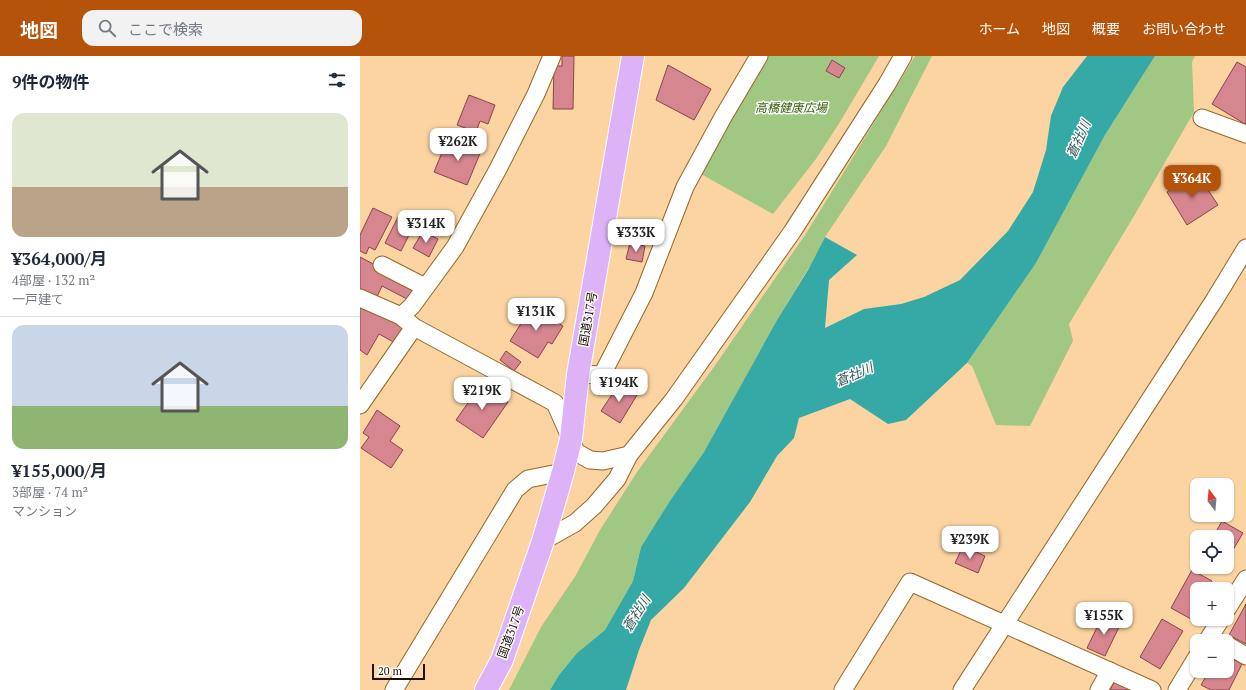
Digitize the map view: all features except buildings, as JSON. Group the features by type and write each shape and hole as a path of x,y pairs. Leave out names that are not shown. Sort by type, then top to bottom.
{"highway":[{"name":"国道317号","path":"486,690 502,660 542,541 563,472 571,439 578,374 633,56"}],"street":[{"path":"401,316 412,306 455,247 498,169 536,94 552,56"},
{"path":"578,374 602,375 644,293 685,187 723,117 759,56"},
{"path":"542,541 575,523 594,506 617,479 629,454 674,399 792,232 903,56"},
{"path":"1202,118 1246,134"},
{"path":"962,690 1211,306 1246,248"},
{"path":"382,265 425,287"},
{"path":"360,298 401,316 414,327 555,403 576,452 590,460 603,461 629,454"},
{"path":"360,405 414,327"},
{"path":"394,690 515,490 528,479 563,472"},
{"path":"843,690 910,582 1152,690"},
{"path":"1234,600 1244,587"},
{"path":"1234,649 1246,656"},
{"path":"1176,690 1190,668"},
{"path":"1099,690 1110,671"}],"green space":[{"name":"高橋健康広場","path":"764,56 879,56 816,159 773,214 699,173"},
{"path":"915,56 932,56 886,146 825,237 704,452 641,547 633,581 605,630 577,653 559,675 550,690 509,690 541,627 576,575 600,530 637,472 716,364 807,232"},
{"path":"1155,56 1195,56 1192,62 1194,112 1069,324 1073,341 1030,426 996,425 972,366 967,363 1036,263 1105,135"}],"water":[{"name":"蒼社川","path":"1087,56 1155,56 1105,135 1036,263 967,363 906,420 888,424 850,399 799,418 794,438 777,456 750,502 684,588 651,620 639,650 626,690 550,690 559,675 577,653 605,630 633,581 641,547 670,501 704,452 777,320 808,270 825,237 857,255 829,280 825,328 864,309 901,304 924,297 960,280 1008,231 1033,192 1046,150 1051,116 1063,87"}]}
